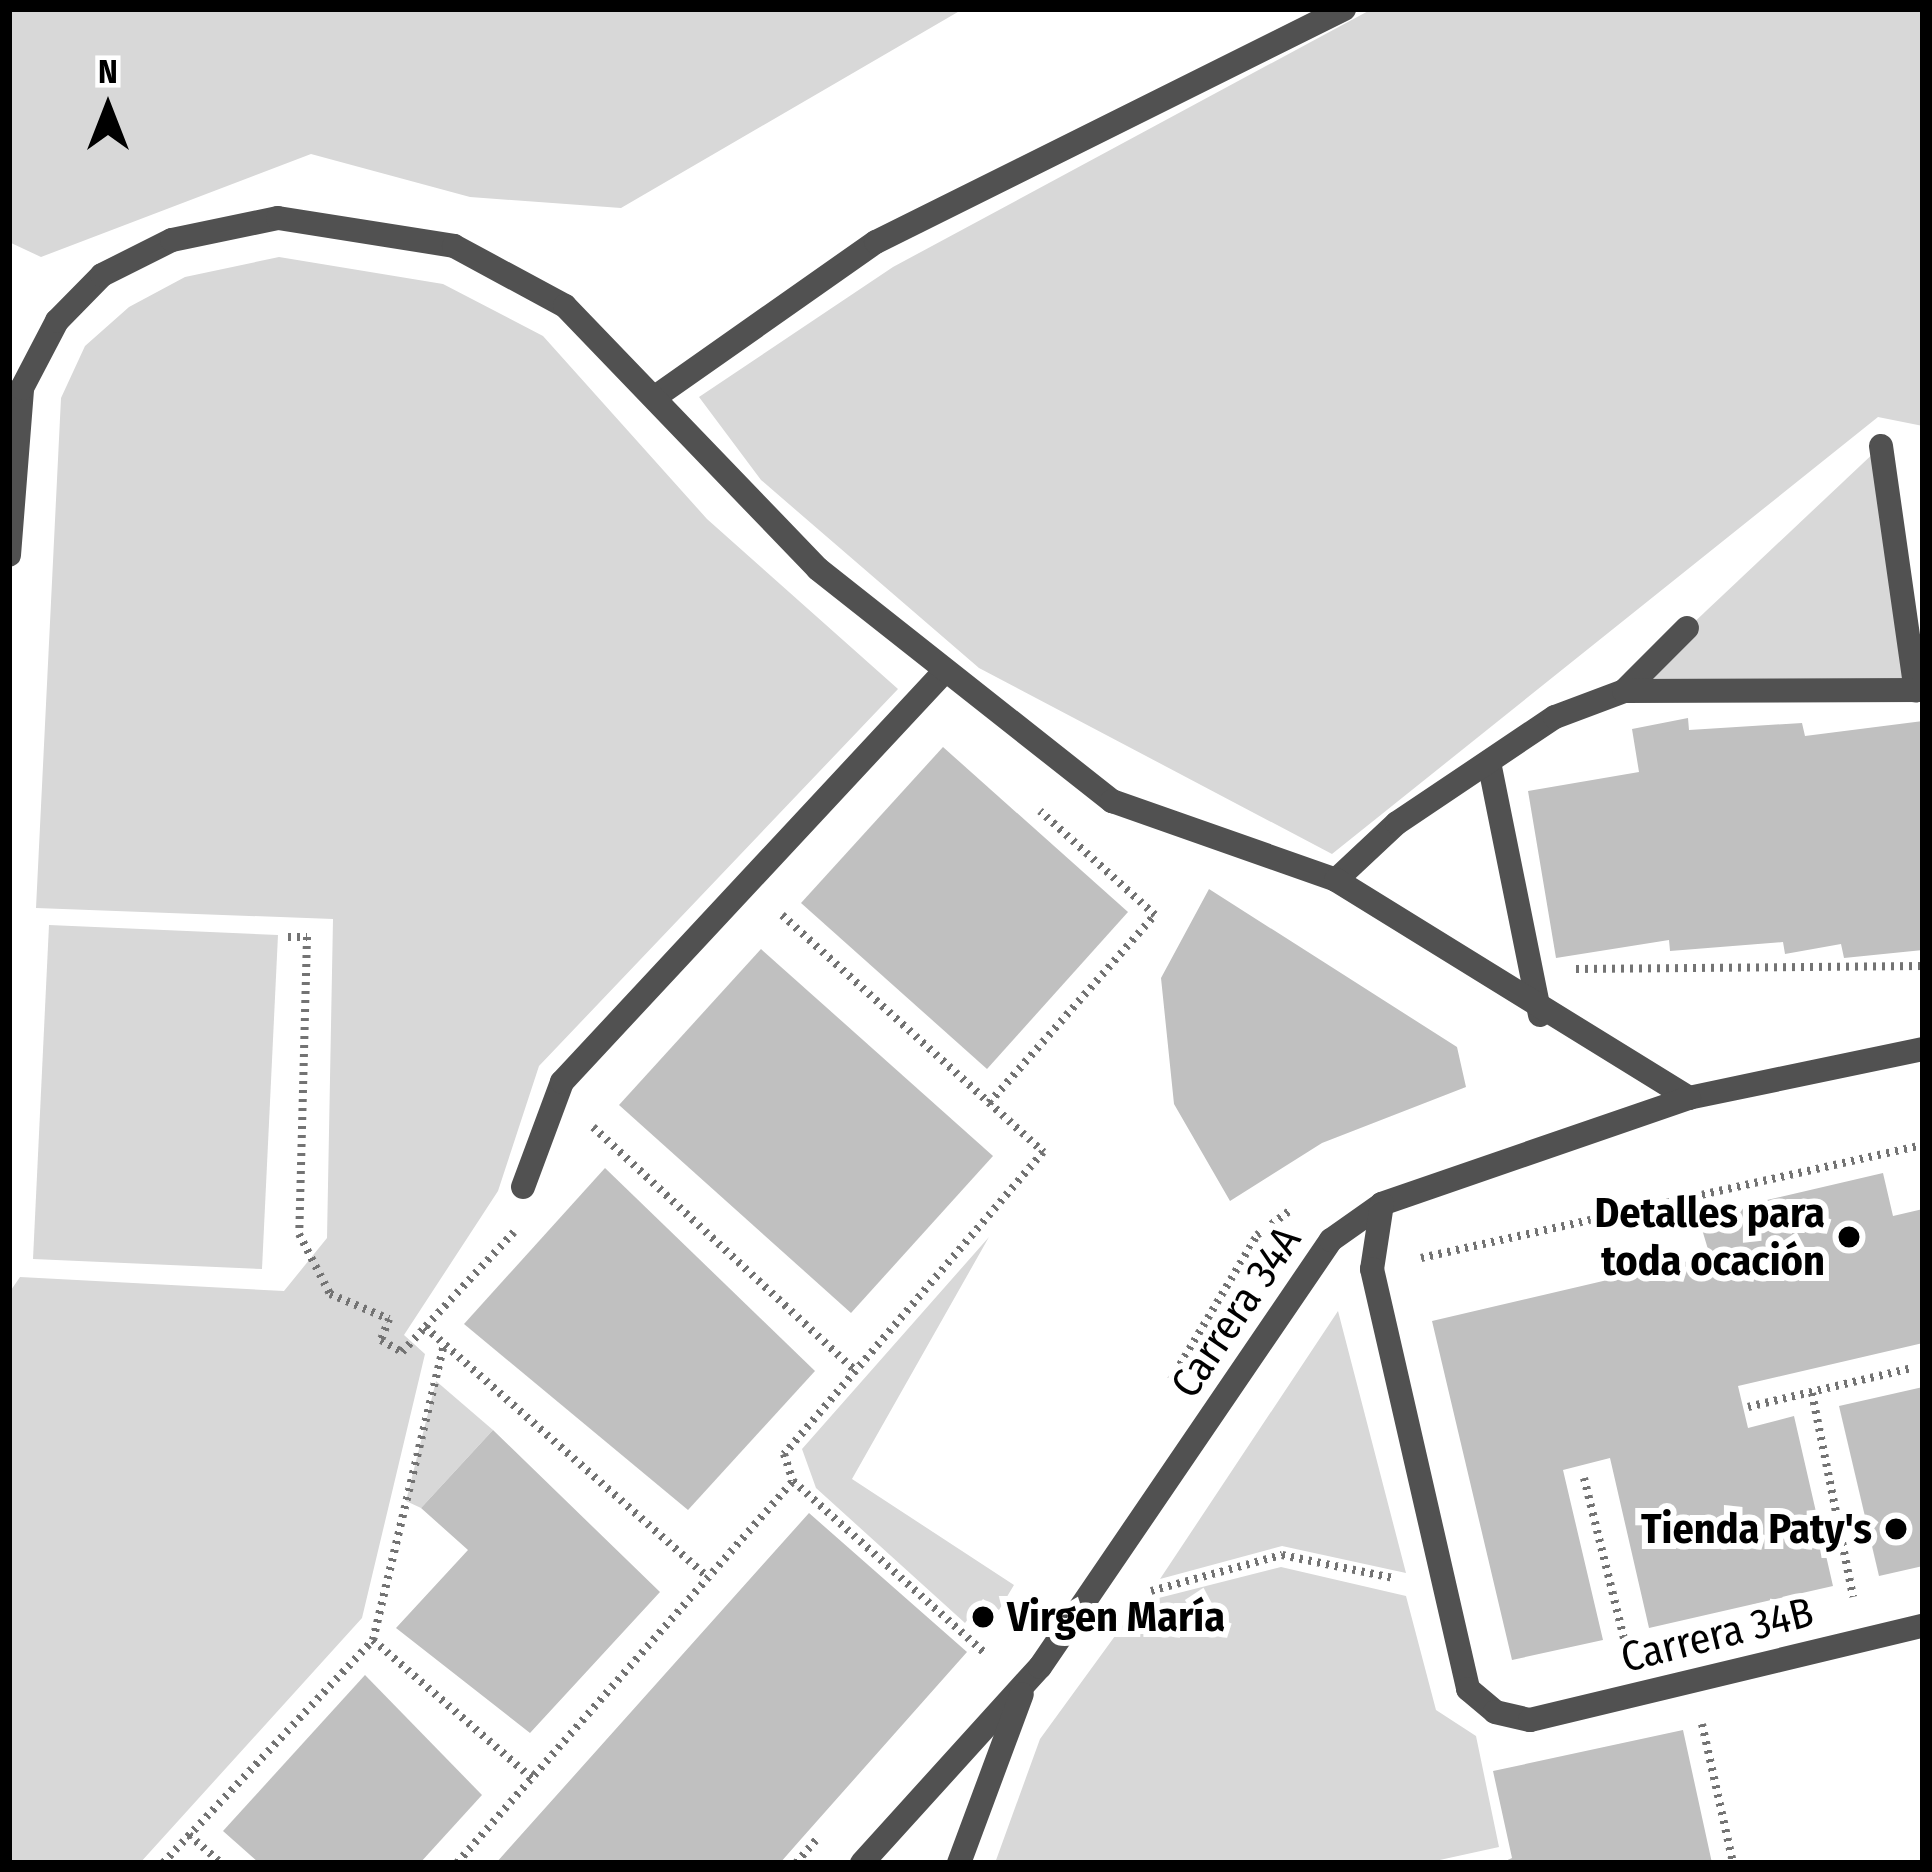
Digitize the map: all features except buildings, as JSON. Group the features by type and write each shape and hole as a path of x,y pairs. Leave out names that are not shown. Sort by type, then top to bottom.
{"street":[{"path":"658,394 875,242 1344,9"},
{"path":"9,555 22,388 57,320 102,275 172,239 278,218 454,246 566,306 658,394 818,569 943,673 1112,801 1336,880 1540,1015 1689,1098"},
{"path":"1336,880 1555,717 1624,691 1919,690 1881,446"},
{"path":"1624,691 1687,628"},
{"path":"523,1187 562,1082 943,673"},
{"path":"1489,762 1540,1015"},
{"name":"Carrera 34A","path":"862,1863 1027,1681 1085,1604 1331,1240 1382,1204 1689,1098 1923,1049"},
{"path":"1382,1204 1372,1269 1447,1595"},
{"name":"Carrera 34B","path":"1447,1595 1468,1689 1495,1712 1530,1720 1923,1626"},
{"path":"959,1863 1027,1681"}],"path":[{"path":"989,1103 1155,915 1030,803"},
{"path":"774,908 1042,1152 784,1454 793,1481 986,1654"},
{"path":"289,938 307,938 299,1234 330,1294 389,1319 381,1340 402,1352 523,1223"},
{"path":"1532,974 1923,966"},
{"path":"581,1119 856,1371"},
{"path":"588,1153 604,1136"},
{"path":"1372,1269 1923,1144"},
{"path":"1163,1394 1257,1235 1314,1192"},
{"path":"424,1328 708,1577"},
{"path":"164,1863 373,1640 444,1345"},
{"path":"1748,1407 1912,1368"},
{"path":"1812,1394 1862,1640"},
{"path":"1584,1478 1638,1694"},
{"path":"457,1863 793,1481"},
{"path":"1085,1604 1282,1556 1447,1595"},
{"path":"970,1671 999,1639"},
{"path":"373,1640 532,1778"},
{"path":"1693,1681 1733,1863"},
{"path":"796,1863 827,1828"},
{"path":"189,1835 220,1863"}],"shaded area":[{"path":"9,9 963,9 621,208 470,197 311,154 41,257 9,242"},
{"path":"1372,9 1923,9 1923,426 1878,417 1332,854 979,668 761,480 699,397 893,267"},
{"path":"279,257 443,284 543,336 707,519 898,689 539,1066 498,1191 404,1335 425,1354 362,1618 140,1863 9,1863 9,1293 20,1277 284,1291 327,1238 333,919 36,908 61,398 85,346 129,307 185,277"},
{"path":"1878,449 1912,689 1631,687 1688,628"},
{"path":"49,925 278,935 262,1269 33,1259"},
{"path":"989,1237 852,1479 1014,1585 999,1610 983,1599 965,1623 816,1488 802,1449"},
{"path":"1338,1311 1406,1573 1282,1546 1160,1579"},
{"path":"436,1381 493,1430 421,1508 406,1501"},
{"path":"1281,1567 1406,1596 1436,1710 1476,1736 1499,1847 1426,1863 995,1863 1040,1739 1139,1603"}],"place":[{"name":"Detalles para toda ocación","path":"1849,1237"},
{"name":"Tienda Paty's","path":"1896,1529"},
{"name":"Virgen María","path":"983,1617"}]}
